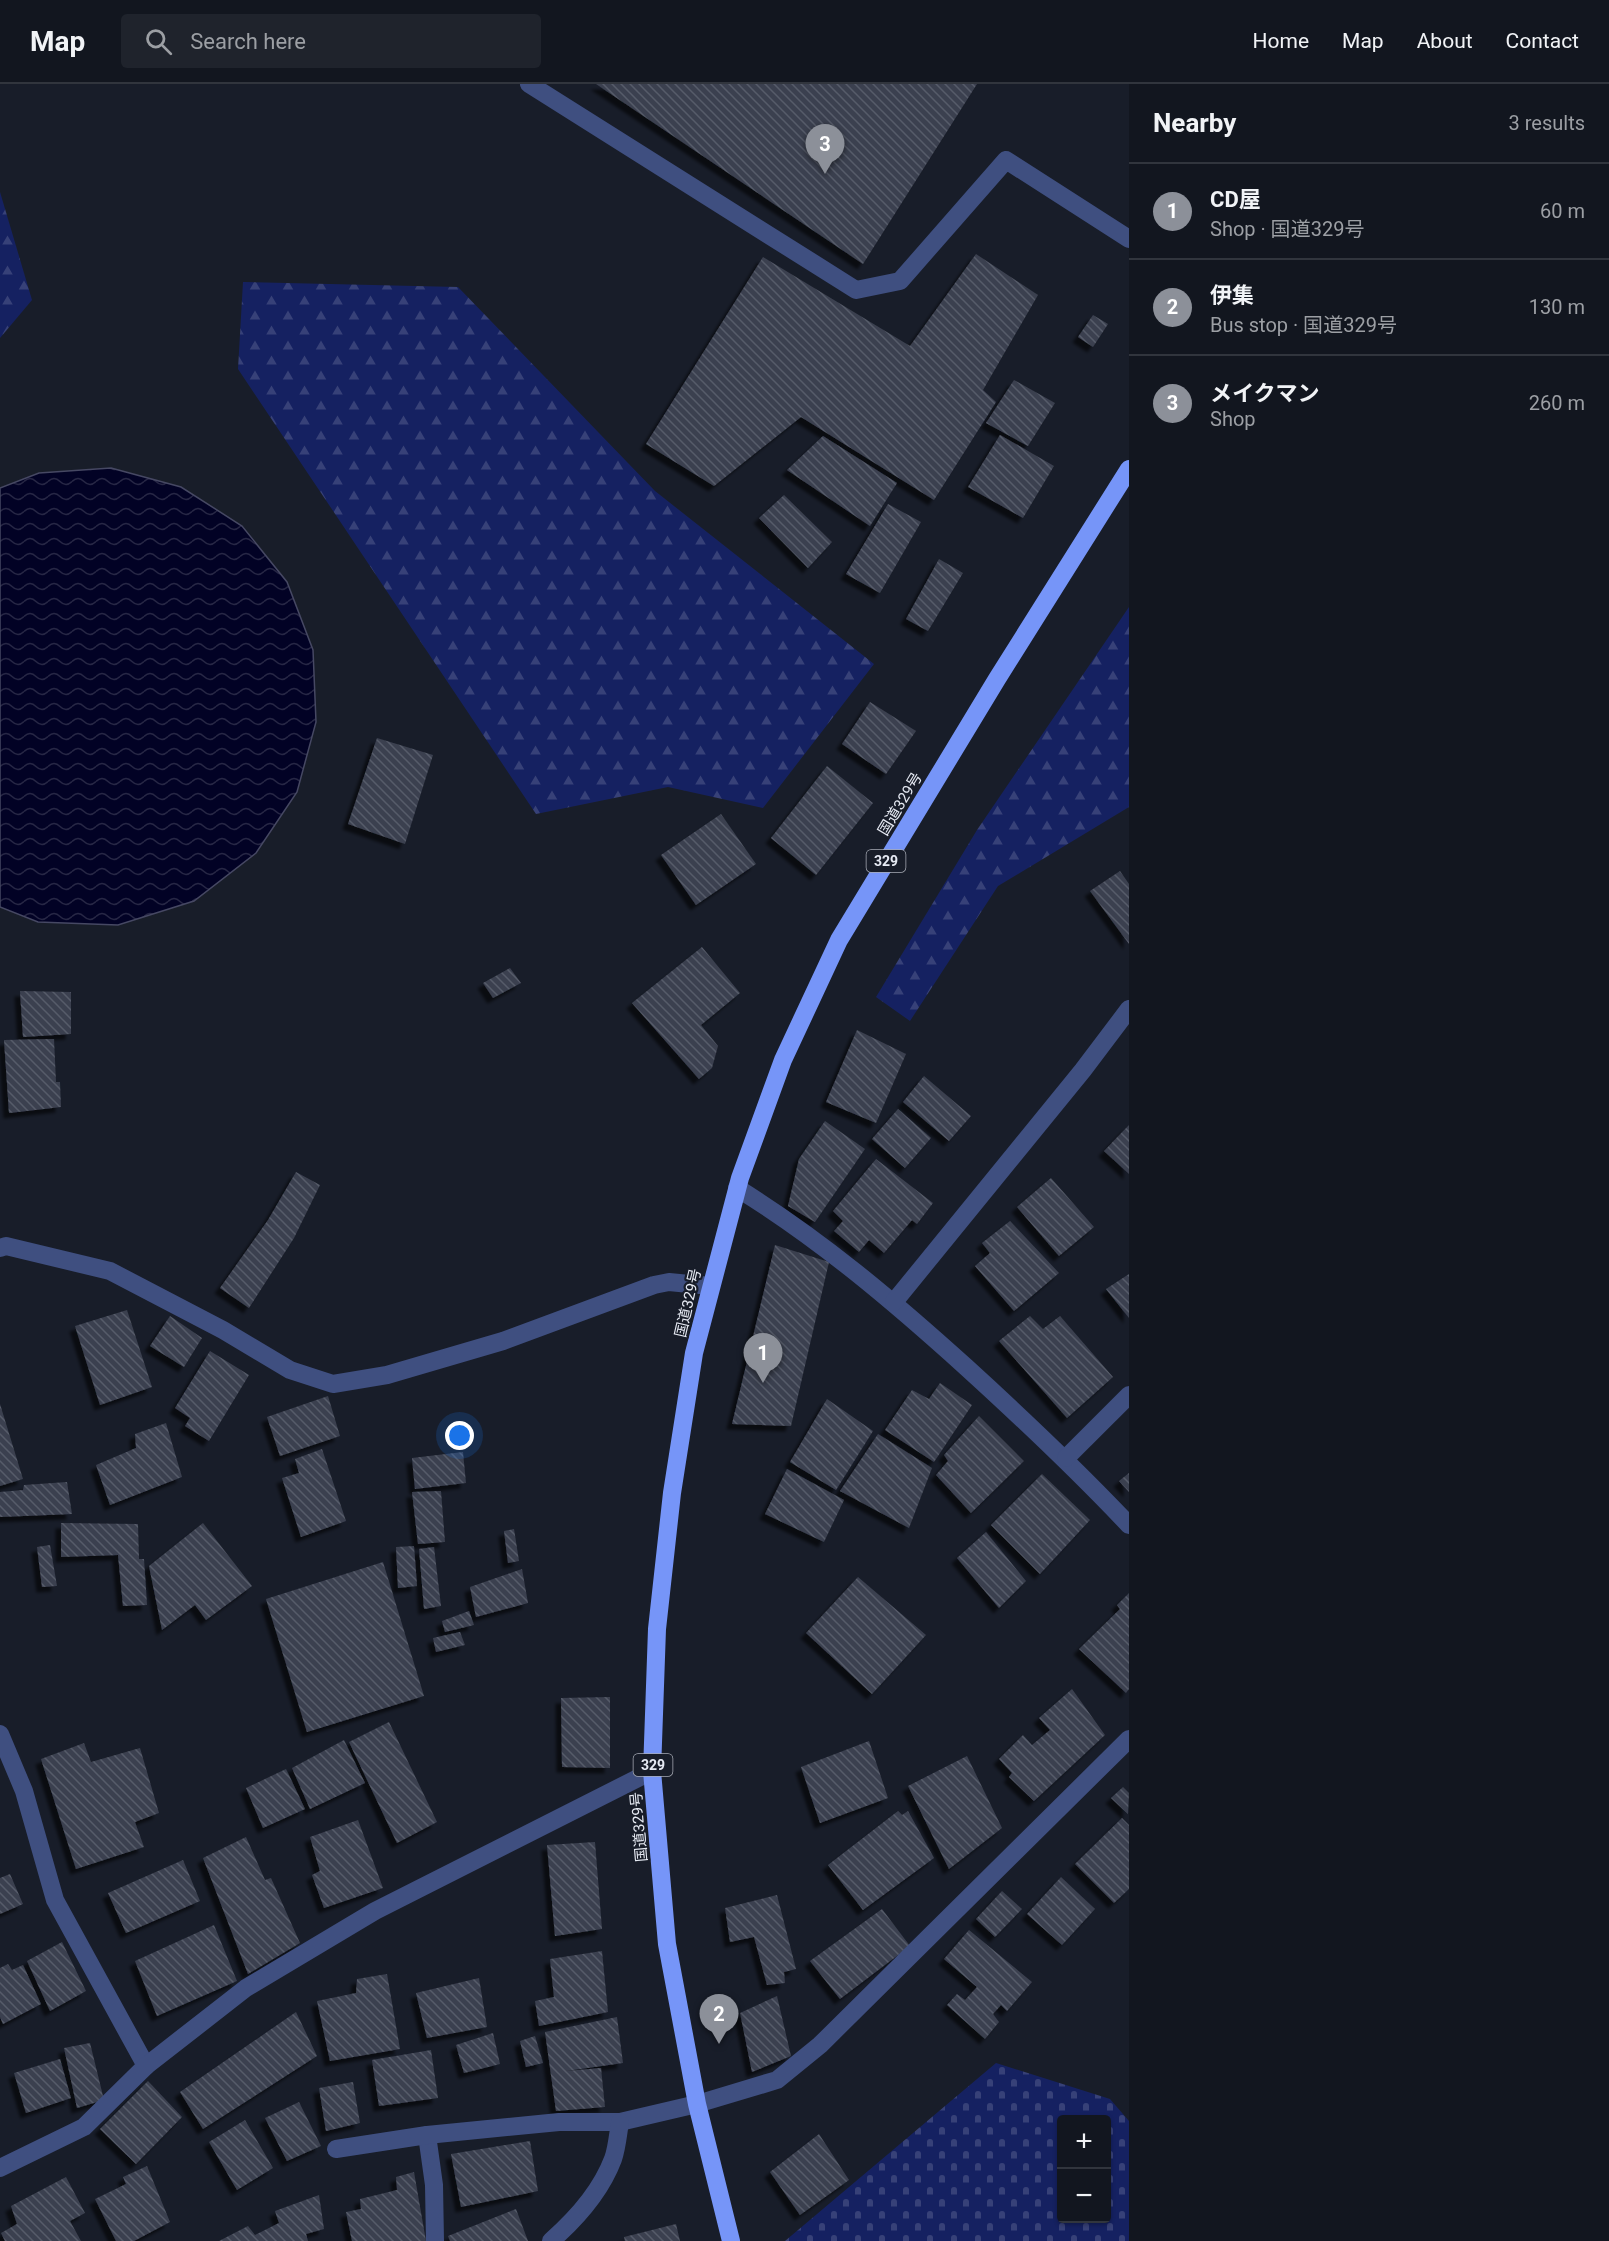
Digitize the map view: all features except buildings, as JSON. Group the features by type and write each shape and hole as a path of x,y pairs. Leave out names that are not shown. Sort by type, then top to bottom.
{"highway":[{"name":"国道329号","path":"730,2241 697,2104 667,1944 652,1771 657,1629 670,1504 694,1353 737,1188 783,1060 839,940 1003,669 1129,469"}],"street":[{"path":"529,84 856,290 900,281 1006,160 1129,238"},
{"path":"894,1302 1083,1070 1129,1009"},
{"path":"737,1188 782,1216 894,1302 1066,1458 1129,1525"},
{"path":"0,1248 6,1246 110,1271 223,1330 290,1370 333,1384 387,1375 503,1341 669,1282 710,1286"},
{"path":"1066,1458 1129,1395"},
{"path":"0,1734 24,1791 55,1900 146,2066"},
{"path":"336,2149 427,2135 559,2122 620,2122 697,2104 777,2080 820,2045 1129,1739"},
{"path":"0,2168 84,2127 146,2066 246,1988 365,1917 652,1771"},
{"path":"550,2241 583,2208 599,2184 613,2159 620,2122"},
{"path":"427,2135 434,2185 435,2241"}],"green space":[{"path":"0,192 32,300 0,338"},
{"path":"243,282 458,287 655,491 874,664 763,808 668,787 536,814 238,369"},
{"path":"1129,607 1129,807 998,886 910,1021 876,997 977,830"},
{"path":"996,2063 1110,2099 1129,2121 1129,2241 785,2241"}],"water":[{"path":"111,468 181,487 242,526 287,582 313,650 316,722 297,792 256,853 194,901 118,925 38,922 0,907 0,488 39,473"}],"place":[{"name":"メイクマン","path":"825,174"},
{"name":"CD屋","path":"763,1383"},
{"name":"伊集","path":"719,2044"}]}
